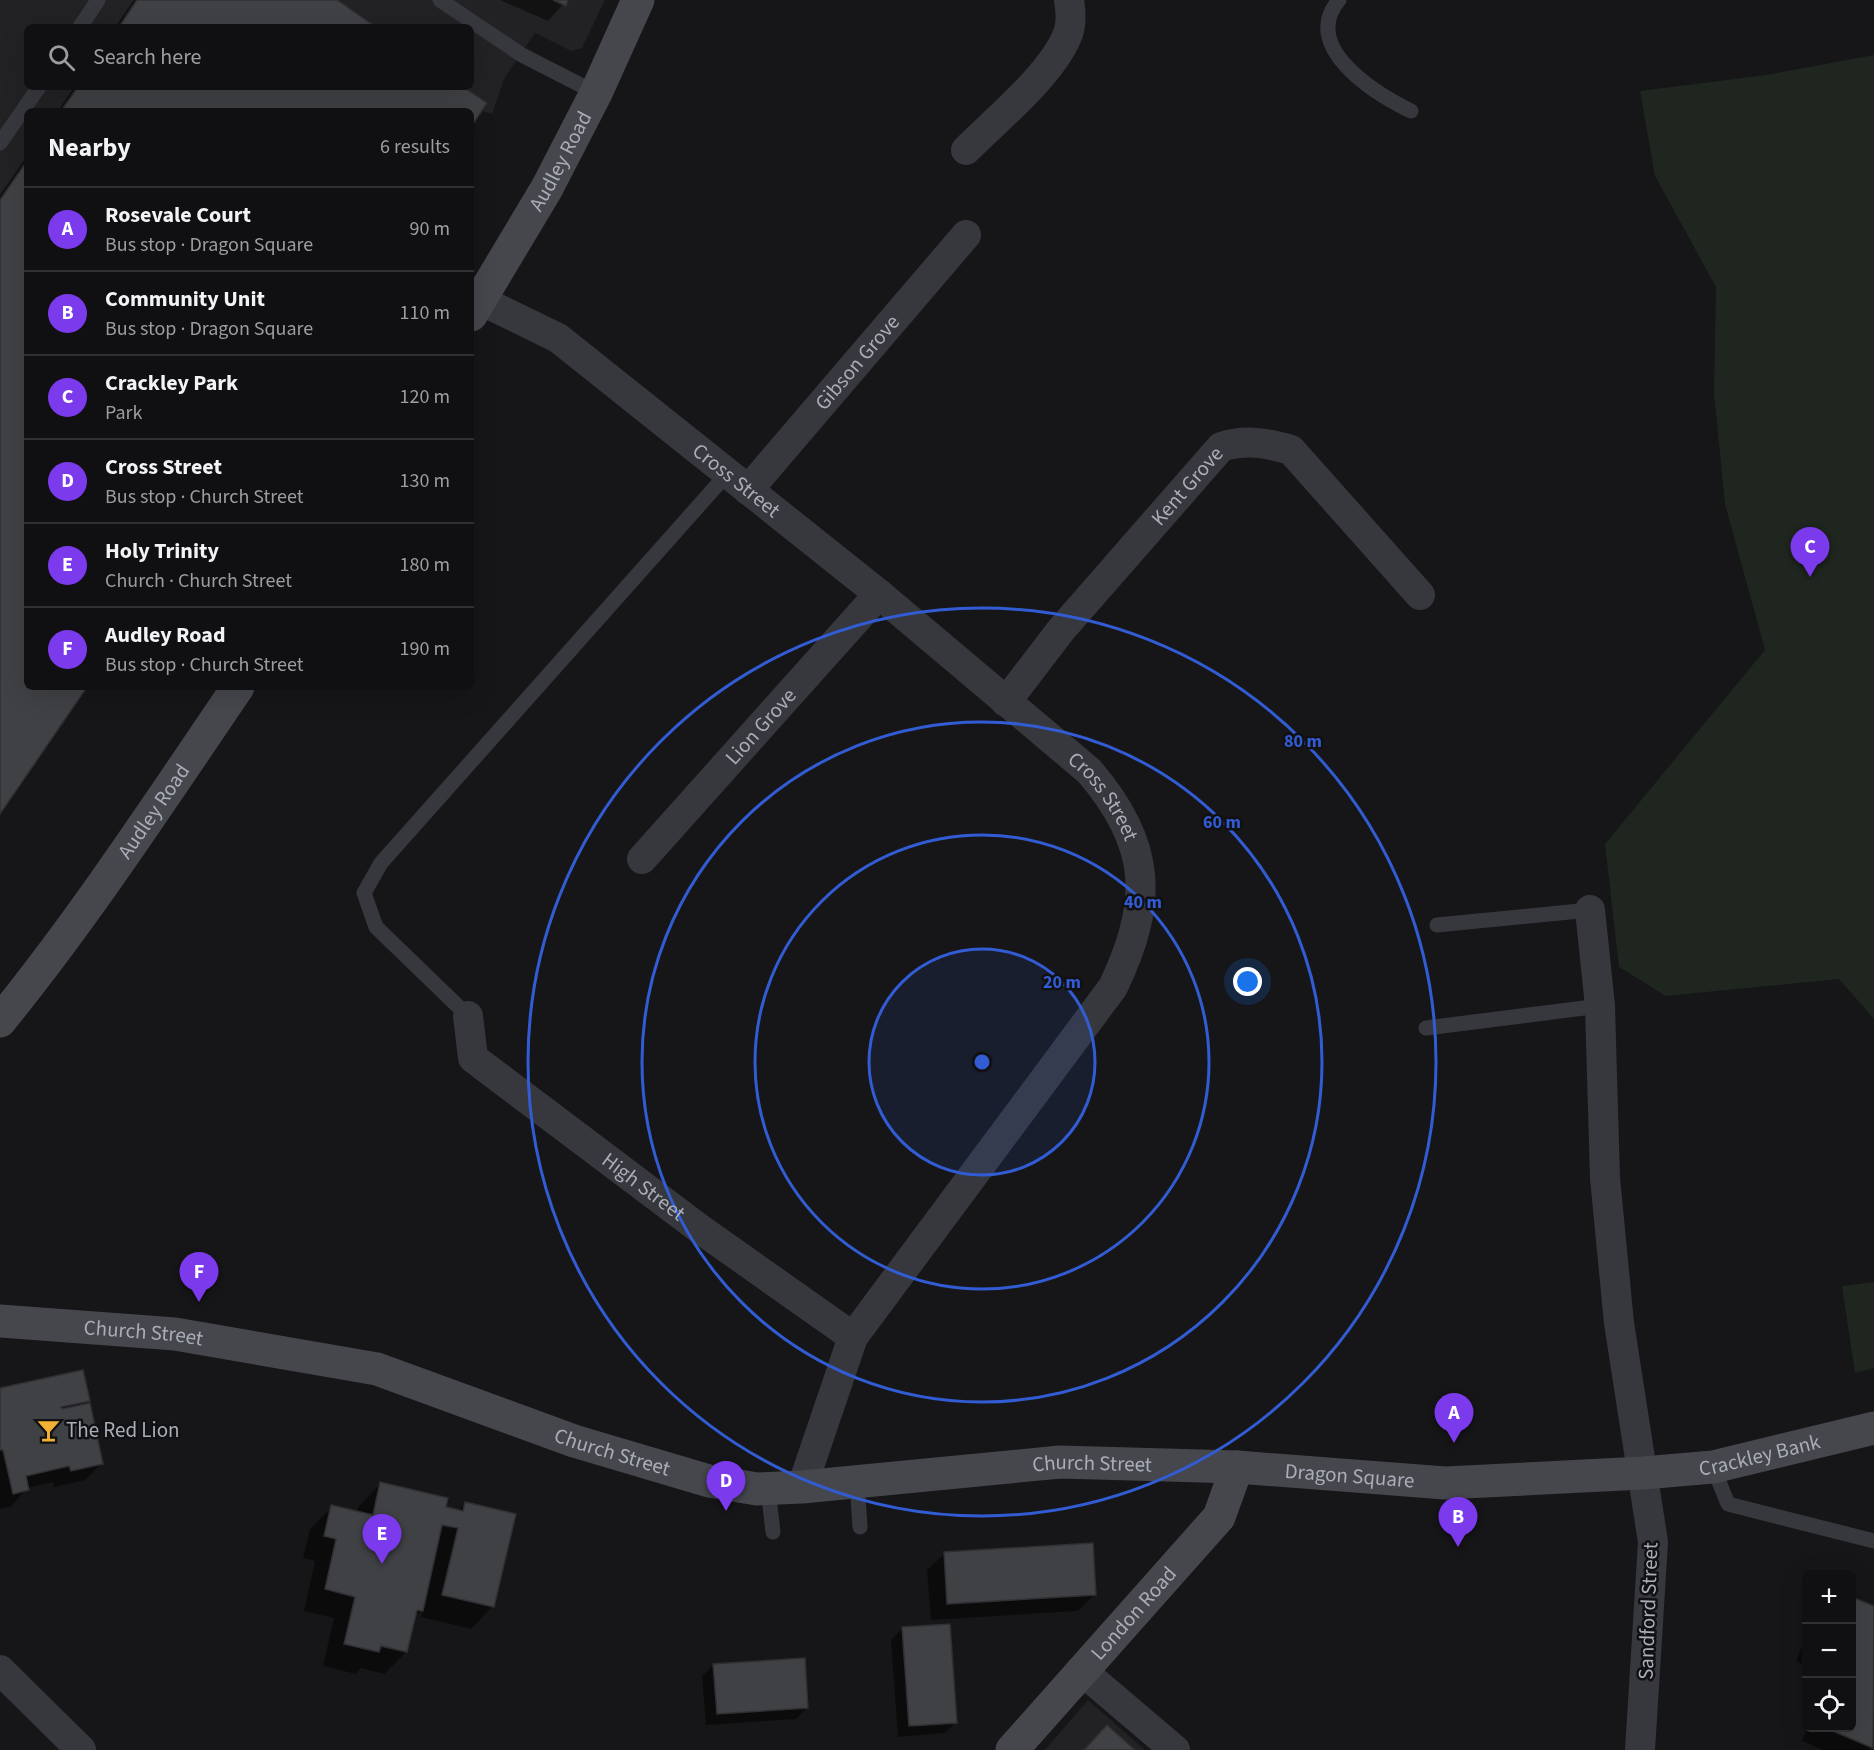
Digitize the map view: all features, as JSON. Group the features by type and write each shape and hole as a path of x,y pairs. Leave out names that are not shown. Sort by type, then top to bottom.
{"street":[{"name":"Audley Road","path":"476,307 547,188 596,93 638,0"},
{"path":"966,150 1047,69 1067,36 1071,15 1069,0"},
{"name":"Gibson Grove","path":"737,482 966,235"},
{"name":"Cross Street","path":"476,307 558,338 879,594 1089,771 1113,798 1131,838 1139,865 1142,894 1139,917 1130,951 1113,987 853,1337 802,1487"},
{"name":"Kent Grove","path":"1006,702 1061,630 1221,447 1243,441 1268,443 1291,450 1420,595"},
{"name":"Lion Grove","path":"642,859 879,594"},
{"name":"Audley Road","path":"0,1021 39,972 126,853 236,690"},
{"name":"Sandford Street","path":"1590,910 1600,1006 1605,1178 1619,1323 1653,1542 1640,1750"},
{"name":"High Street","path":"468,1016 473,1058 700,1229 853,1337"},
{"name":"Church Street","path":"0,1321 175,1334 377,1369 608,1451 709,1481 768,1489 1060,1462 1237,1467"},
{"name":"Crackley Bank","path":"1643,1473 1713,1467 1874,1428"},
{"name":"Dragon Square","path":"1237,1467 1444,1483 1643,1473"},
{"name":"London Road","path":"1012,1750 1219,1517 1237,1467"},
{"path":"0,1670 81,1750"},
{"path":"1081,1670 1174,1750"}],"lane":[{"path":"82,24 98,0"},
{"path":"440,0 522,55 596,93"},
{"path":"1339,0 1328,16 1329,37 1341,61 1358,80 1384,98 1411,111"},
{"path":"24,108 37,90"},
{"path":"0,143 24,109"},
{"path":"468,1016 376,927 364,893 381,863 737,482"},
{"path":"1437,925 1590,910"},
{"path":"1426,1028 1600,1006"},
{"path":"1713,1467 1728,1504 1874,1541"},
{"path":"857,1482 860,1527"},
{"path":"768,1489 773,1532"}],"shaded area":[{"path":"0,0 605,0 582,48 571,51 535,33 504,79 492,114 482,111 474,123 474,108 24,108 24,690 85,690 0,814"},
{"path":"1874,55 1874,1019 1839,979 1666,996 1619,967 1605,844 1765,650 1725,504 1714,393 1716,287 1655,176 1640,91 1766,75"},
{"path":"1874,1282 1874,1368 1855,1373 1842,1286"},
{"path":"1088,1700 1145,1750 1045,1750"}],"building":[{"path":"137,0 337,0 372,24 121,24"},
{"path":"553,0 568,0 566,6"},
{"path":"76,90 468,90 487,103 474,122 474,108 63,108"},
{"path":"24,165 24,690 85,690 0,814 0,200"},
{"name":"The Red Lion","path":"83,1370 90,1401 61,1407 62,1409 90,1403 103,1464 71,1471 69,1466 26,1476 29,1490 13,1494 3,1450 0,1450 0,1388"},
{"path":"380,1482 448,1498 446,1507 463,1511 465,1502 516,1514 494,1607 442,1595 458,1528 442,1525 423,1611 417,1610 407,1652 381,1646 379,1652 344,1644 355,1597 325,1589 336,1539 324,1536 331,1505 373,1515"},
{"path":"1093,1543 1096,1595 947,1604 944,1552"},
{"path":"1856,1599 1874,1606 1873,1748 1835,1732 1856,1732"},
{"path":"950,1624 957,1723 909,1726 902,1627"},
{"path":"805,1658 808,1708 717,1714 713,1664"},
{"path":"1107,1725 1135,1750 1084,1750"}],"place":[{"name":"Crackley Park","path":"1810,577"},
{"name":"Audley Road","path":"199,1302"},
{"name":"The Red Lion","path":"48,1430"},
{"name":"Rosevale Court","path":"1454,1443"},
{"name":"Cross Street","path":"726,1511"},
{"name":"Community Unit","path":"1458,1547"},
{"name":"Holy Trinity","path":"382,1564"}]}
